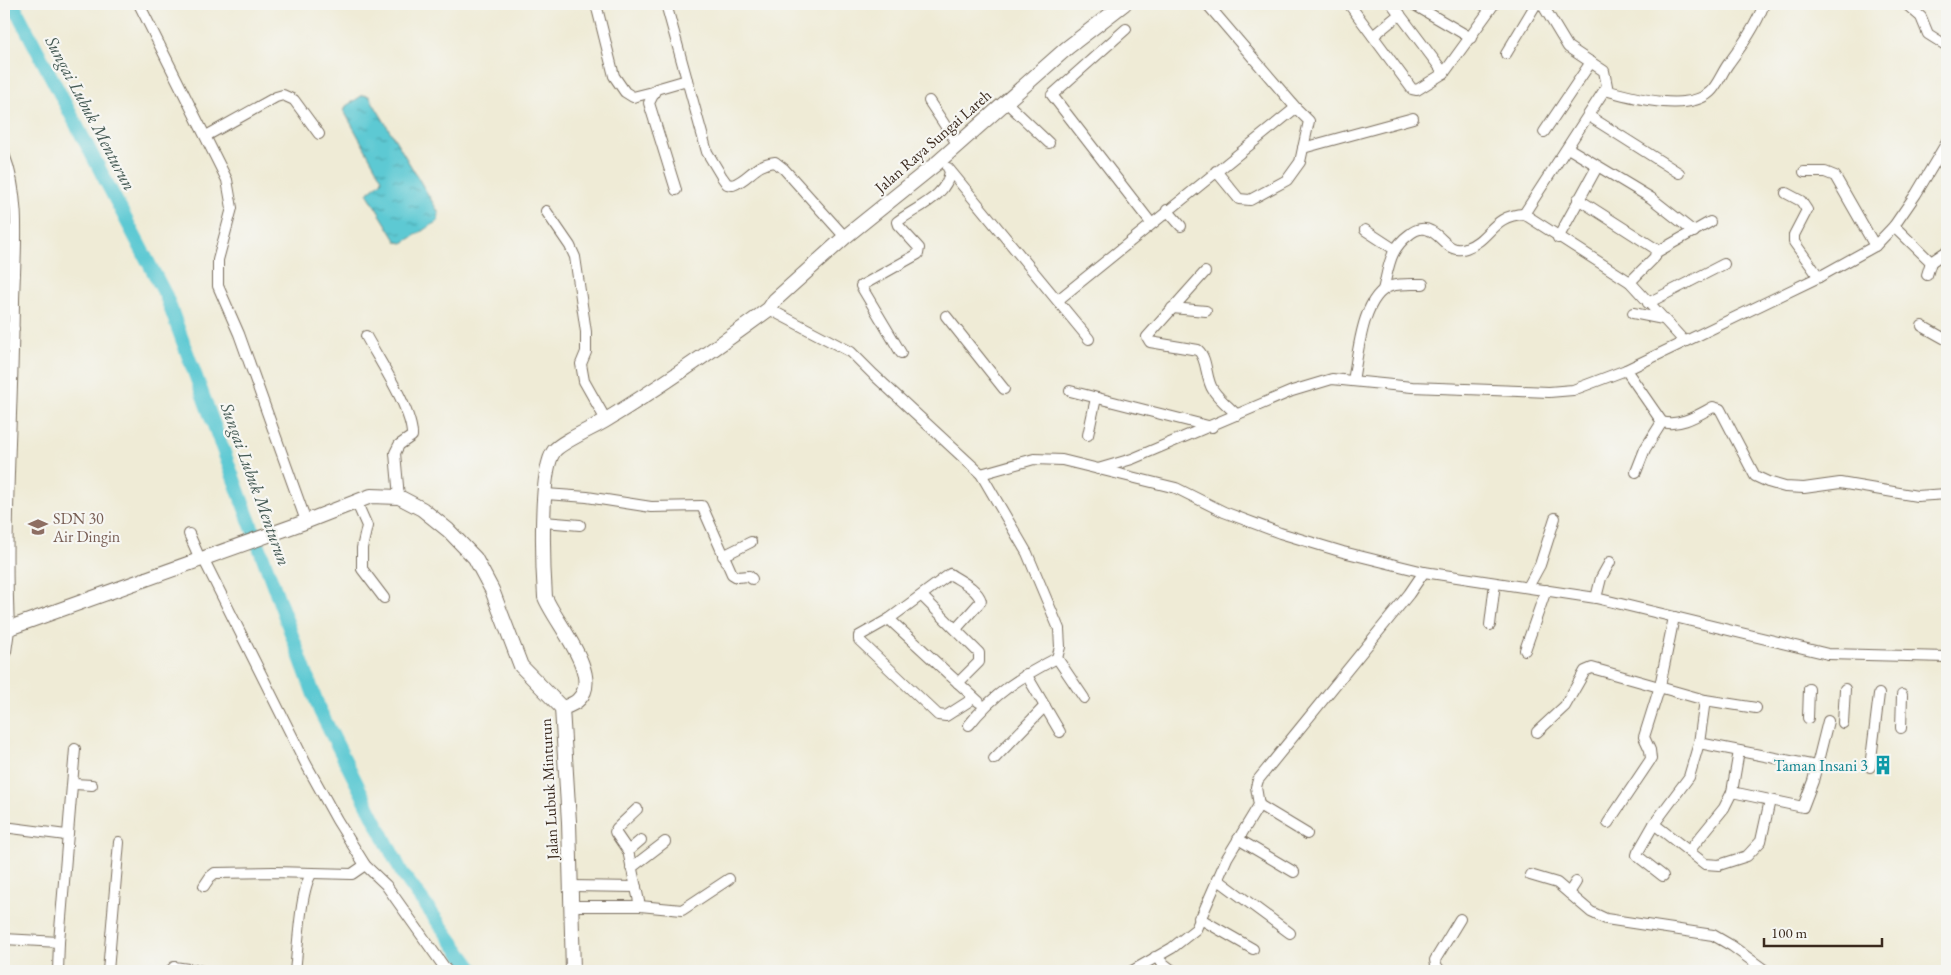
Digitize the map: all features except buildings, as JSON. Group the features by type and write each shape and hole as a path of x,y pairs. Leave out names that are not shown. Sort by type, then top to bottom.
{"street":[{"path":"139,4 183,96 206,136 227,180 232,208 218,260 218,286 239,334 302,523"},
{"path":"596,4 618,83 633,97 687,80"},
{"path":"666,4 707,152 727,184 739,182 756,167 764,163 775,162 784,169 845,237"},
{"name":"Jalan Raya Sungai Lareh","path":"562,708 582,697 585,671 577,652 550,611 545,597 544,522 550,461 554,450 606,420 708,354 769,309 775,300 845,237 946,165 958,145 1067,48 1124,4"},
{"path":"1207,4 1309,121 1300,162 1287,180 1250,200 1239,199 1216,171"},
{"path":"1348,4 1412,89 1418,90 1444,73 1471,38 1488,6"},
{"path":"1392,4 1444,73"},
{"path":"1413,4 1471,38"},
{"path":"1506,54 1536,4"},
{"path":"1524,214 1607,86 1604,71 1568,47 1542,4"},
{"path":"1605,90 1653,101 1683,102 1703,97 1712,90 1751,32 1764,4"},
{"path":"1906,4 1921,17 1925,30 1947,46"},
{"path":"1373,36 1400,14"},
{"path":"1126,28 1052,95 1151,223"},
{"path":"1544,132 1591,62"},
{"path":"653,92 649,103 650,110 676,190"},
{"path":"206,136 276,97 283,95 294,100 319,134"},
{"path":"929,101 958,145"},
{"path":"1006,102 1049,143"},
{"path":"1058,300 1167,210 1296,108"},
{"path":"1589,116 1679,173"},
{"path":"1303,148 1413,118"},
{"path":"1097,469 1132,459 1212,427 1300,388 1332,379 1412,388 1549,392 1573,390 1626,370 1818,277 1876,246 1894,226 1947,142"},
{"path":"1568,148 1651,198 1694,232"},
{"path":"4,154 11,172 16,204 9,327 7,422 9,628 5,635 4,651"},
{"path":"946,165 1089,339"},
{"path":"901,353 861,286 918,254 918,248 897,222 941,192 947,184 946,165"},
{"path":"1558,238 1597,167"},
{"path":"1804,172 1825,172 1835,176 1876,246"},
{"path":"1786,193 1801,201 1807,210 1794,235 1794,242 1818,277"},
{"path":"1578,199 1655,248 1657,252"},
{"path":"1167,210 1181,226"},
{"path":"546,211 570,246 574,257 586,332 586,352 582,364 584,381 606,420"},
{"path":"1353,381 1366,315 1383,290 1394,249 1399,242 1414,231 1421,229 1432,232 1448,247 1462,250 1473,246 1497,222 1506,217 1524,214 1558,238 1630,282 1684,341"},
{"path":"1630,282 1655,257 1657,252 1710,222"},
{"path":"1894,226 1931,262"},
{"path":"4,313 8,230"},
{"path":"1366,230 1394,249"},
{"path":"1927,275 1931,262 1947,251"},
{"path":"1648,303 1724,264"},
{"path":"1205,272 1148,334 1148,340 1165,346 1198,350 1203,358 1206,375 1213,390 1237,415"},
{"path":"1383,290 1400,284 1423,284"},
{"path":"1172,308 1206,311"},
{"path":"769,309 851,352 981,474 1027,553 1059,629 1060,647 1057,658 1026,674 984,706 969,725"},
{"path":"1633,313 1663,319"},
{"path":"946,316 1004,389"},
{"path":"1922,326 1947,340"},
{"path":"366,336 408,414 412,429 412,436 399,445 395,453 399,497"},
{"path":"1626,370 1662,422 1671,424 1692,418 1713,407 1720,409 1755,476 1785,487 1804,488 1840,483 1917,496 1947,494"},
{"path":"1070,391 1212,427"},
{"path":"1088,435 1096,398"},
{"path":"1636,472 1645,449 1662,422"},
{"path":"981,474 1034,458 1062,460 1176,488 1224,512 1280,533 1343,552 1424,572 1596,598 1828,654 1947,657"},
{"path":"546,494 587,497 652,507 702,506 723,556 734,576 746,576 752,579"},
{"name":"Jalan Lubuk Minturun","path":"9,628 302,523 356,501 380,495 399,497 422,509 448,530 475,558 492,590 521,666 562,708 572,906 573,971"},
{"path":"356,501 366,526 362,548 362,569 384,598"},
{"path":"1528,587 1540,565 1555,518"},
{"path":"544,522 580,525"},
{"path":"189,534 306,764 337,820 365,865 386,884 447,971"},
{"path":"723,556 751,542"},
{"path":"1596,598 1601,578 1610,562"},
{"path":"1132,971 1187,937 1196,929 1217,879 1259,805 1256,787 1258,780 1409,594 1424,572"},
{"path":"956,629 979,606 981,601 979,596 950,574 889,619 861,632 860,640 933,712 942,717 974,698"},
{"path":"1490,625 1495,583"},
{"path":"1525,650 1546,590"},
{"path":"922,596 956,629 980,656 979,662 958,683"},
{"path":"1608,823 1651,759 1650,750 1644,737 1660,686 1674,618"},
{"path":"889,619 984,706"},
{"path":"1057,658 1084,698"},
{"path":"1537,732 1565,706 1587,669 1592,668 1704,700 1756,708"},
{"path":"1026,674 1060,732"},
{"path":"1808,718 1810,688"},
{"path":"1843,723 1845,690"},
{"path":"1870,767 1879,694"},
{"path":"1901,728 1902,695"},
{"path":"1663,876 1637,855 1654,824 1689,777 1699,743 1704,700"},
{"path":"994,759 1045,706"},
{"path":"1732,792 1803,807 1813,781 1828,721"},
{"path":"1699,743 1816,766"},
{"path":"58,971 66,835 74,784 75,750"},
{"path":"1689,850 1724,808 1732,792 1739,750"},
{"path":"74,784 92,785"},
{"path":"1654,824 1705,864 1710,866 1734,862 1747,856 1764,837 1770,800"},
{"path":"1259,805 1307,834"},
{"path":"637,809 615,829 628,851 640,906"},
{"path":"4,827 66,835"},
{"path":"1238,839 1294,872"},
{"path":"628,851 641,840"},
{"path":"108,971 119,842"},
{"path":"631,868 665,842"},
{"path":"204,886 215,873 352,874 365,865"},
{"path":"295,971 303,903 307,884 312,873"},
{"path":"1530,875 1550,880 1592,912 1606,918 1713,935 1732,946 1766,971"},
{"path":"572,906 640,906 682,910 729,879"},
{"path":"1217,879 1290,933"},
{"path":"1568,893 1576,882"},
{"path":"571,886 636,887"},
{"path":"1199,918 1254,948"},
{"path":"1438,971 1439,968 1436,966 1435,960 1460,919"},
{"path":"4,940 59,942"},
{"path":"1155,957 1173,971"},
{"path":"170,971 174,967 202,971"}],"water":[{"path":"363,95 369,96 439,213 438,221 403,243 397,242 367,193 381,182 382,179 344,111 346,106"}],"waterway":[{"name":"Sungai Lubuk Menturun","path":"13,4 166,296 320,711 402,873 474,971"}],"place":[{"name":"SDN 30 Air Dingin","path":"38,527"},
{"name":"Taman Insani 3","path":"1883,765"}]}
